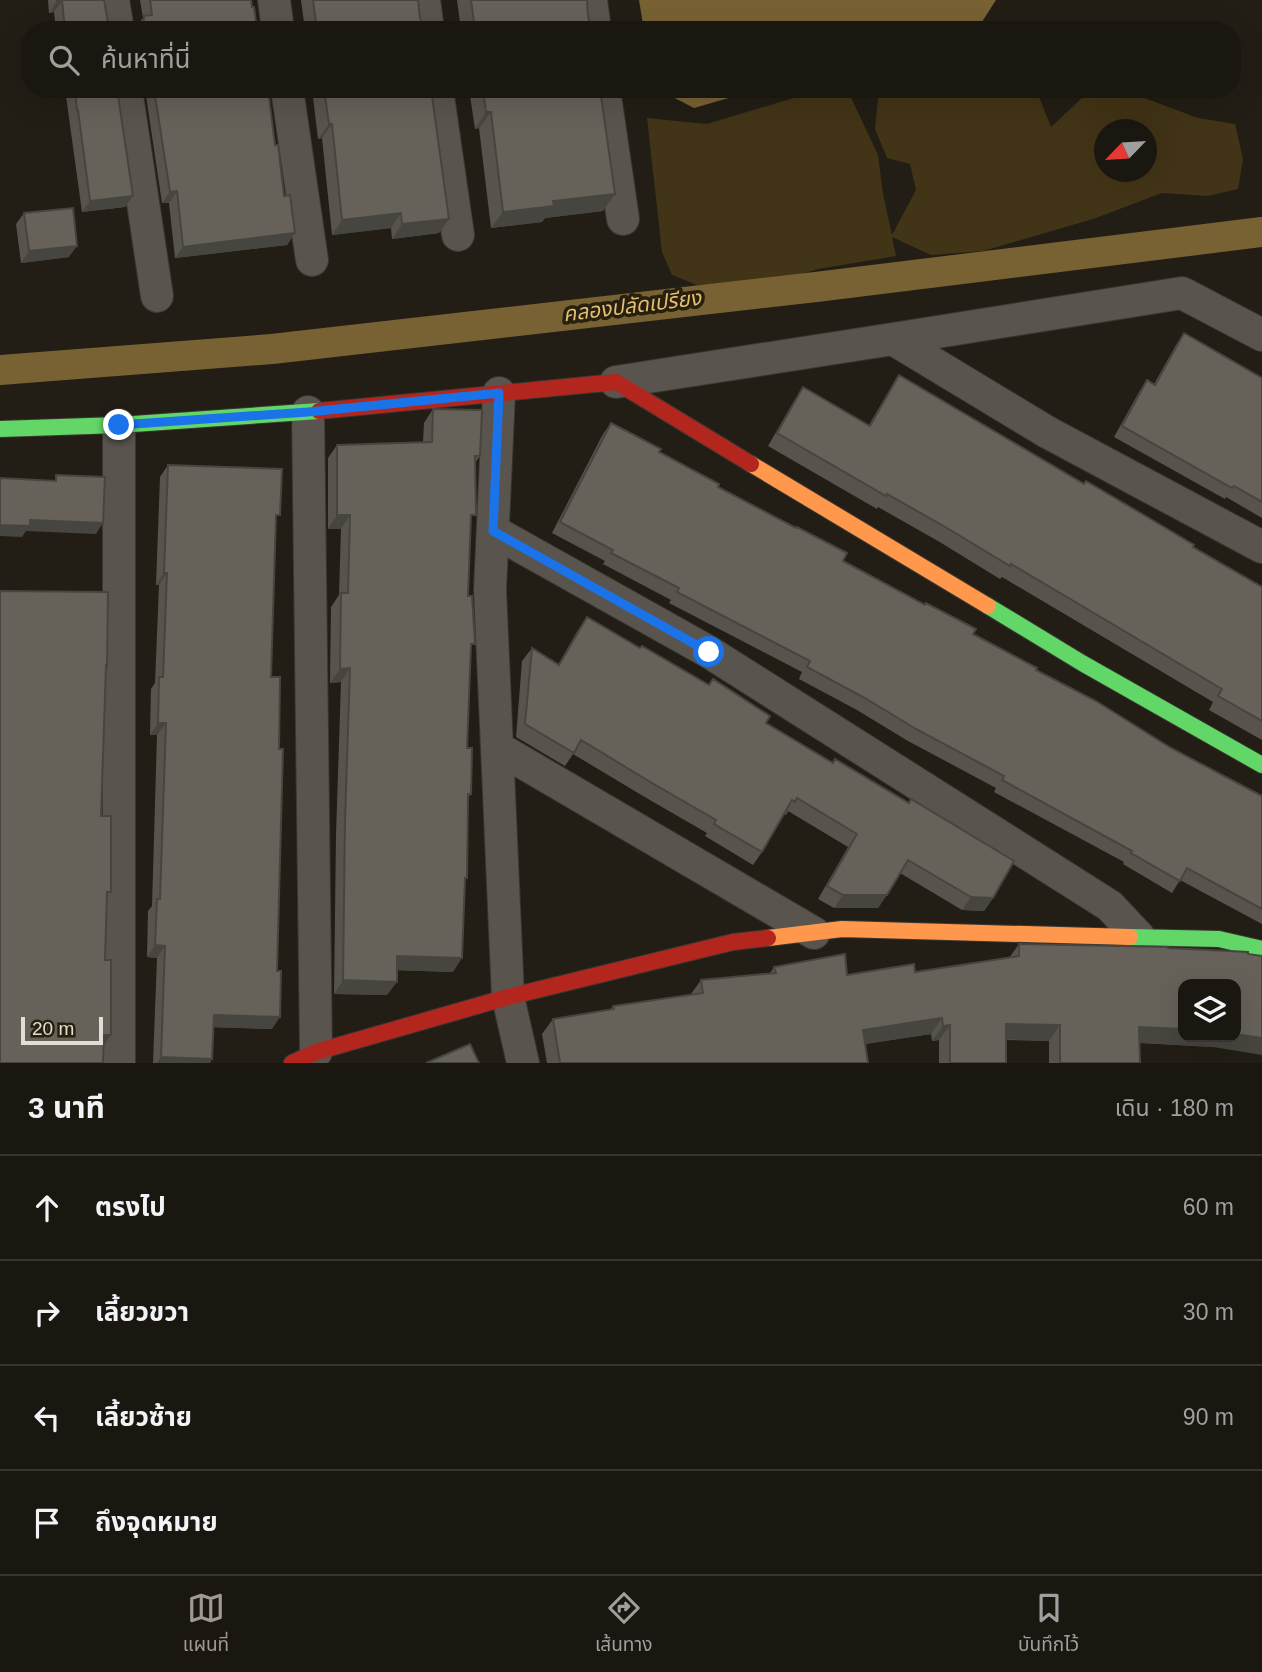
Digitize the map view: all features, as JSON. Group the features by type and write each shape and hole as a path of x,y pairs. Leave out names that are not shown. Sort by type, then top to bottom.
{"street":[{"path":"113,0 116,21"},
{"path":"274,0 277,21"},
{"path":"424,0 427,21"},
{"path":"590,0 594,21"},
{"path":"127,98 157,296"},
{"path":"288,98 312,260"},
{"path":"438,98 458,234"},
{"path":"605,98 623,219"},
{"path":"0,429 119,425 308,412 616,382 1182,293 1262,335"},
{"path":"893,339 1047,432 1262,547"},
{"path":"616,382 1082,663 1262,765"},
{"path":"499,393 490,590 508,998 523,1063"},
{"path":"308,412 304,1057 508,998 733,942 842,929 1219,939 1262,949"},
{"path":"119,425 119,1063"},
{"path":"493,531 709,652 1110,906 1139,937"},
{"path":"498,748 814,933"}],"shaded area":[{"path":"639,0 996,0 983,21 642,21"},
{"path":"675,98 729,98 694,108"},
{"path":"793,98 851,98 878,155 892,235 916,190 910,164 887,158 875,129 878,98 1040,98 1051,127 1082,98 1144,98 1198,118 1235,124 1243,159 1238,189 1208,196 1162,193 1093,219 983,251 931,255 892,237 896,256 818,269 766,285 697,285 672,275 662,252 647,118 707,124"}],"building":[{"path":"104,0 108,21 64,21 62,1 57,1"},
{"path":"150,0 251,0 256,21 144,21 144,16 152,15"},
{"path":"313,0 418,0 421,21 316,21"},
{"path":"471,0 587,0 589,21 474,21"},
{"path":"76,98 118,98 133,196 90,201"},
{"path":"155,98 269,98 284,196 290,195 295,233 183,247 177,191 170,192"},
{"path":"325,98 432,98 449,219 402,224 401,213 342,220 332,124 329,124"},
{"path":"484,98 601,98 615,194 553,201 554,206 503,212 491,112 486,112"},
{"path":"73,208 77,246 29,251 24,213"},
{"path":"1184,333 1262,378 1262,502 1122,426 1147,380 1155,385"},
{"path":"899,375 1084,484 1086,481 1262,587 1262,721 1218,696 1222,689 1011,564 1010,566 777,433 803,387 870,426"},
{"path":"433,409 482,410 480,456 475,456 476,515 471,515 468,596 472,596 475,644 471,644 467,748 472,748 471,794 468,794 462,958 397,956 397,982 343,980 350,668 340,669 341,593 348,593 350,515 337,515 337,445 432,442"},
{"path":"611,423 661,449 659,452 719,484 718,487 847,553 843,561 976,629 973,634 1096,701 1171,748 1262,796 1262,909 1187,868 1180,881 1131,853 1132,851 1002,780 1004,776 807,667 810,661 677,592 679,588 611,553 613,550 560,522"},
{"path":"168,465 282,469 280,515 276,515 271,677 280,677 279,749 283,749 277,971 281,971 280,1017 214,1015 212,1059 161,1057 165,946 155,945 157,899 160,899 166,723 158,723 159,677 163,677"},
{"path":"56,475 105,477 103,523 30,520 30,526 0,525 0,478 56,481"},
{"path":"0,591 108,592 101,816 111,816 111,892 107,892 105,960 111,960 111,1035 104,1035 103,1063 0,1063"},
{"path":"587,617 709,685 713,679 770,716 766,723 833,763 835,759 909,803 911,799 1014,861 993,898 971,897 908,860 887,895 843,895 827,886 857,834 797,798 795,802 792,800 762,852 714,824 716,820 581,740 574,753 525,724 532,648 559,665"},
{"path":"1019,944 1168,947 1248,952 1262,956 1262,1038 1241,1035 1241,979 1178,979 1178,1029 1139,1027 1140,1063 1060,1063 1060,1025 1006,1024 1006,1063 950,1063 950,1025 943,1026 942,1018 863,1030 868,1063 560,1063 553,1019 614,1009 613,1006 703,993 701,980 776,973 774,967 845,954 847,975 914,964 915,972 1019,956"},
{"path":"470,1044 479,1063 426,1063"}],"waterway":[{"name":"คลองปลัดเปรียง","path":"0,370 272,349 816,287 1262,232"}],"traffic: fast":[{"path":"0,429 119,425 319,411"},
{"path":"988,606 1082,663 1262,765"},
{"path":"1130,937 1219,939 1262,949"}],"traffic: slow":[{"path":"751,464 988,606"},
{"path":"768,938 842,929 1130,937"}],"traffic: jam":[{"path":"319,411 616,382 751,464"},
{"path":"292,1063 316,1052 508,997 733,942 768,938"}],"route":[{"path":"119,425 308,412 499,393 493,531 709,652"}]}
